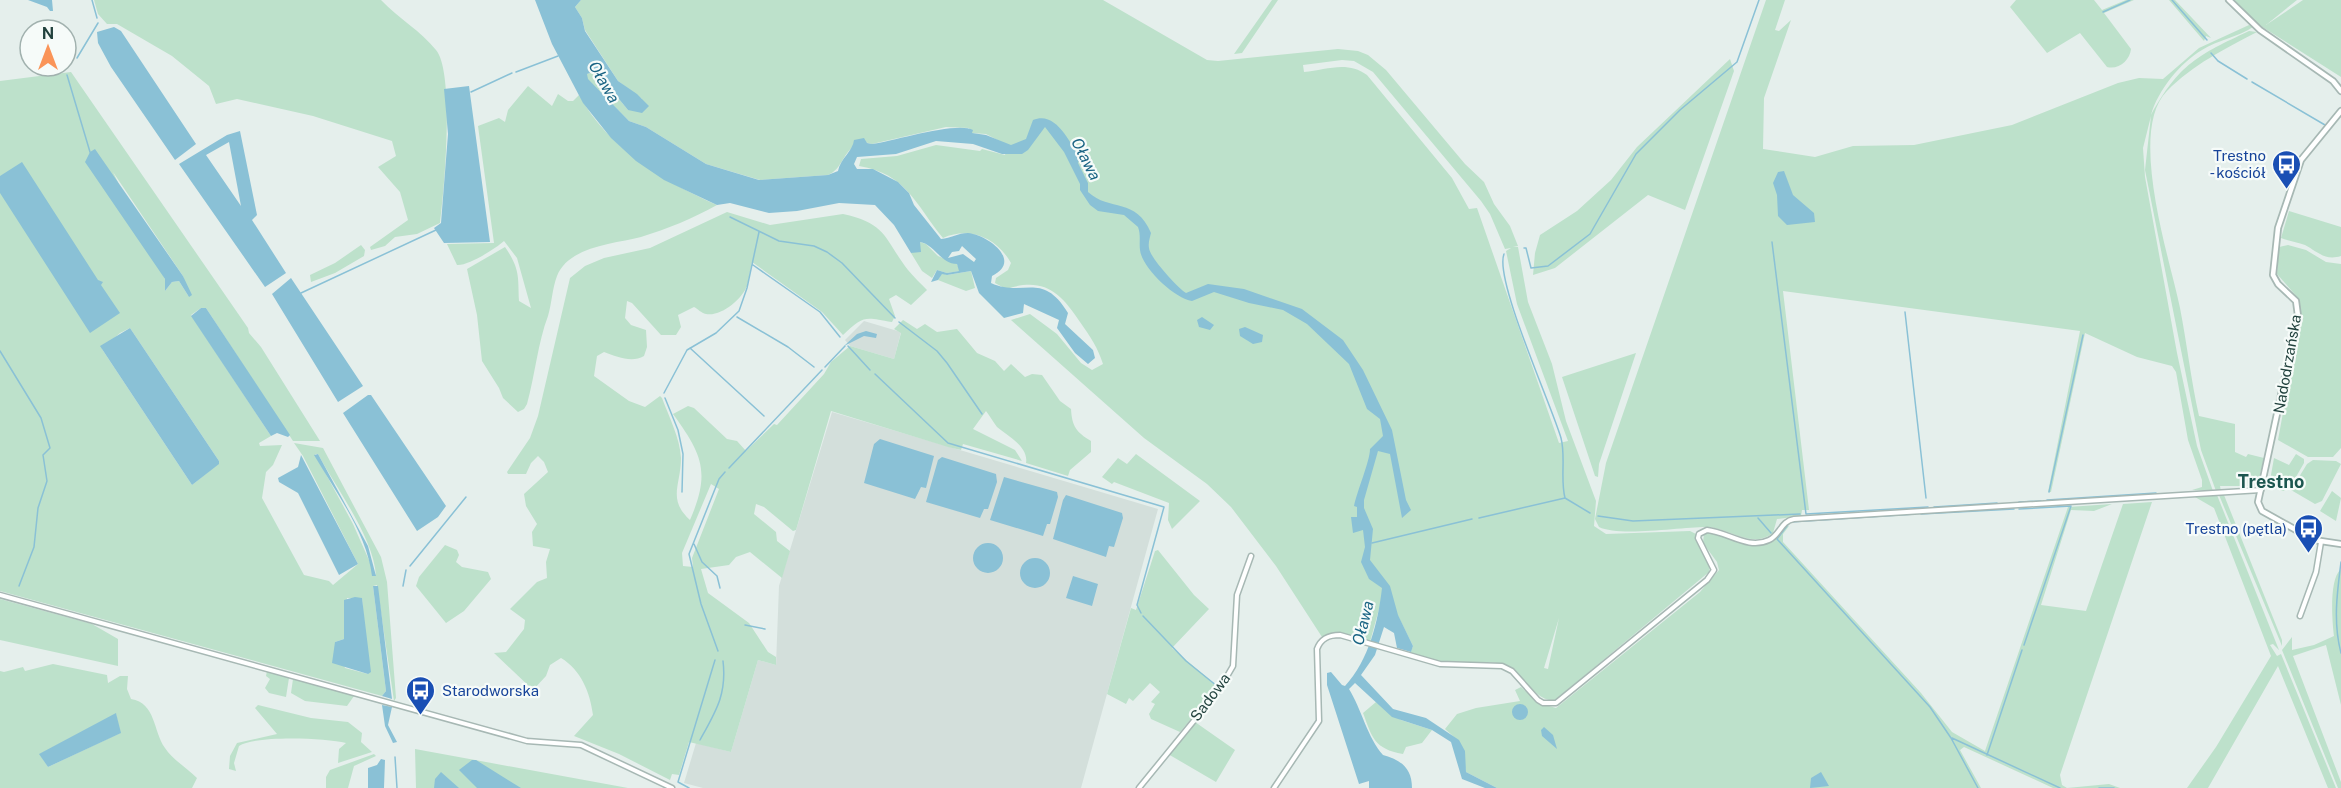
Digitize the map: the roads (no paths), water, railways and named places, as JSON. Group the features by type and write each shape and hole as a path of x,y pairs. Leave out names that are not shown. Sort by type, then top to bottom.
{"street":[{"path":"2229,0 2260,30 2333,81 2341,91"},
{"name":"Nadodrzańska","path":"2321,542 2312,540 2261,510 2258,504 2298,316 2296,301 2278,284 2273,274 2278,228 2300,161 2341,111"},
{"path":"1274,788 1319,721 1317,654 1321,641 1334,635 1446,665 1502,666 1512,671 1538,700 1543,703 1556,703 1707,580 1714,570 1713,564 1698,538 1699,534 1707,530 1746,542 1761,542 1770,539 1782,524 1794,519 2261,490"},
{"path":"2300,616 2316,572 2321,542 2341,544"},
{"name":"Sadowa","path":"1139,788 1215,695 1233,666 1237,595 1251,556"},
{"path":"0,595 533,742 563,742 581,745 672,788"}],"water":[{"path":"28,0 52,0 53,11 47,7"},
{"path":"535,0 581,0 575,7 582,18 585,31 618,81 637,94 649,106 642,113 628,110 596,71 587,74 588,79 629,121 646,127 706,164 759,180 828,175 838,171 854,140 864,138 867,143 872,144 940,130 965,128 973,130 972,133 986,135 1011,145 1026,139 1033,120 1041,118 1049,120 1067,137 1080,158 1078,163 1088,183 1088,192 1105,202 1122,206 1138,214 1151,233 1149,246 1154,259 1186,293 1208,284 1244,289 1302,309 1343,340 1363,370 1392,430 1406,500 1411,510 1402,518 1390,454 1378,451 1364,500 1364,508 1373,529 1370,560 1390,586 1398,615 1413,646 1411,652 1397,648 1394,633 1384,627 1375,655 1361,675 1393,709 1426,718 1459,740 1465,751 1466,772 1497,788 1485,788 1462,779 1451,742 1432,730 1392,717 1355,683 1349,689 1373,741 1383,755 1400,762 1408,770 1412,788 1369,788 1369,781 1359,784 1327,685 1327,673 1331,672 1345,686 1366,653 1375,627 1382,588 1369,579 1361,562 1365,547 1363,530 1353,533 1351,517 1357,517 1357,507 1354,506 1370,449 1383,436 1380,419 1367,409 1349,364 1307,324 1283,310 1249,303 1214,292 1192,301 1168,288 1146,265 1142,257 1138,227 1124,215 1098,211 1090,205 1080,190 1080,184 1064,152 1045,127 1028,150 1022,154 1002,154 973,144 936,141 896,154 857,157 854,164 857,169 873,169 898,182 909,193 914,205 941,239 968,233 985,238 993,244 1003,256 1004,263 1001,270 992,276 991,283 1003,287 1041,289 1050,292 1059,300 1068,313 1065,324 1093,350 1095,358 1088,364 1075,353 1057,328 1059,320 1024,304 1023,313 1004,318 979,293 971,271 942,274 938,280 931,282 937,270 947,273 959,271 957,264 946,261 929,246 920,242 921,252 911,253 894,225 875,205 839,203 797,211 769,213 730,203 717,205 664,180 636,161 611,138 583,103 552,44","holes":["962,246 976,259 974,262 963,254 948,258 952,252 959,251"]},
{"path":"114,27 121,31 196,144 175,160 111,67 98,43 97,32"},
{"path":"469,86 490,242 444,243 434,228 441,223 448,134 444,89"},
{"path":"240,131 257,215 252,220 286,273 265,287 179,164 227,135","holes":["229,142 241,206 206,155"]},
{"path":"95,149 183,276 192,295 189,297 179,281 172,282 165,291 165,279 85,162 90,152"},
{"path":"22,162 98,280 103,282 101,285 120,313 90,333 0,193 0,176"},
{"path":"1784,171 1793,195 1814,213 1815,222 1787,225 1778,216 1777,195 1773,183 1778,172"},
{"path":"291,278 363,386 338,402 272,294"},
{"path":"201,308 206,308 290,435 288,437 277,433 271,436 191,316"},
{"path":"1202,317 1214,325 1210,330 1199,327 1197,320"},
{"path":"1245,327 1263,335 1262,342 1253,344 1240,336 1239,329"},
{"path":"130,328 219,461 219,464 192,485 100,346"},
{"path":"866,331 877,334 876,338 864,336 844,346 857,334"},
{"path":"371,395 446,506 438,517 417,531 343,413"},
{"path":"880,439 934,456 926,488 921,487 915,499 864,483 874,444"},
{"path":"318,454 368,546 376,576 372,576 364,544 357,528 314,455"},
{"path":"301,455 358,564 339,575 298,493 279,482 278,478 298,467"},
{"path":"942,457 996,474 997,482 988,509 984,509 980,518 926,502 938,460"},
{"path":"1004,477 1057,492 1058,497 1050,524 1047,524 1043,536 990,520"},
{"path":"1066,495 1122,513 1123,518 1114,547 1109,546 1106,557 1053,539"},
{"path":"988,543 998,548 1003,558 998,568 988,573 978,568 973,558 978,548"},
{"path":"1035,558 1041,559 1049,567 1049,579 1041,587 1035,588 1029,587 1021,579 1020,573 1021,567 1029,559"},
{"path":"1073,576 1098,584 1092,606 1066,598"},
{"path":"373,586 378,586 392,699 382,696 386,691"},
{"path":"362,598 371,672 368,674 332,663 335,642 344,639 344,600"},
{"path":"1517,704 1523,704 1528,712 1526,718 1517,720 1512,715 1512,709"},
{"path":"382,705 392,707 388,725 397,742 393,743 385,726"},
{"path":"116,713 121,733 48,767 39,754"},
{"path":"1544,727 1553,735 1557,749 1542,736 1541,730"},
{"path":"381,759 385,760 384,788 368,788 368,768 377,765"},
{"path":"472,760 476,760 521,788 477,788 459,770"},
{"path":"441,772 459,788 434,788 435,779"},
{"path":"1821,772 1829,786 1810,788 1811,778"}],"waterway":[{"path":"92,0 97,18"},
{"path":"1524,248 1526,248 1531,268 1548,266 1590,234 1636,154 1680,110 1737,62 1759,0"},
{"path":"2103,12 2130,0"},
{"path":"2172,0 2207,40"},
{"path":"78,56 98,23"},
{"path":"2211,53 2218,61 2247,79"},
{"path":"516,72 558,56"},
{"path":"471,92 512,73"},
{"path":"68,78 90,152"},
{"path":"2252,82 2325,125"},
{"path":"730,217 779,241 814,246 827,252 842,263 895,318"},
{"path":"301,293 436,230"},
{"path":"664,393 687,350 716,333 739,311 747,288 759,232"},
{"path":"1772,242 1806,514 1928,507"},
{"path":"1504,254 1503,268 1507,289 1561,438 1565,498"},
{"path":"753,265 820,312 840,337"},
{"path":"1905,312 1926,498"},
{"path":"737,317 788,347 814,367"},
{"path":"899,322 937,351 982,414"},
{"path":"2049,492 2083,335"},
{"path":"825,367 845,346"},
{"path":"848,346 870,370"},
{"path":"690,348 764,416"},
{"path":"0,351 41,418 50,448 43,455 47,481 38,508 34,547 19,586"},
{"path":"729,468 822,370"},
{"path":"875,374 948,443 1164,507 1137,605 1141,613"},
{"path":"665,398 678,430 683,454 682,492"},
{"path":"718,651 701,604 689,554 719,479 725,472"},
{"path":"2047,500 2156,493"},
{"path":"410,566 466,497"},
{"path":"1479,518 1565,498 1590,513"},
{"path":"2019,502 2041,501"},
{"path":"1934,507 1997,503"},
{"path":"2019,509 2071,506 2024,645"},
{"path":"1921,514 2014,509"},
{"path":"1598,516 1633,521 1800,514"},
{"path":"1915,514 1790,522 1777,539 1930,707 1951,738 1978,788"},
{"path":"1758,518 1771,533"},
{"path":"1372,543 1472,519"},
{"path":"694,544 702,562 717,576 720,588"},
{"path":"2341,562 2336,619 2341,653"},
{"path":"403,586 406,570"},
{"path":"1143,616 1186,661 1217,686"},
{"path":"745,625 765,629"},
{"path":"1987,755 2022,650"},
{"path":"689,788 678,782 715,660"},
{"path":"700,740 722,693 723,661"},
{"path":"1952,738 2060,788"},
{"path":"395,757 397,788"},
{"path":"2099,788 2114,788"}],"place":[{"name":"Trestno - kościół","path":"2287,190"},
{"name":"Trestno (pętla)","path":"2308,554"},
{"name":"Starodworska","path":"421,716"}],"district":[{"name":"Trestno","path":"2271,481"}],"water label":[{"name":"Oława","path":"604,82"},
{"name":"Oława","path":"1086,159"},
{"name":"Oława","path":"1363,623"}]}
